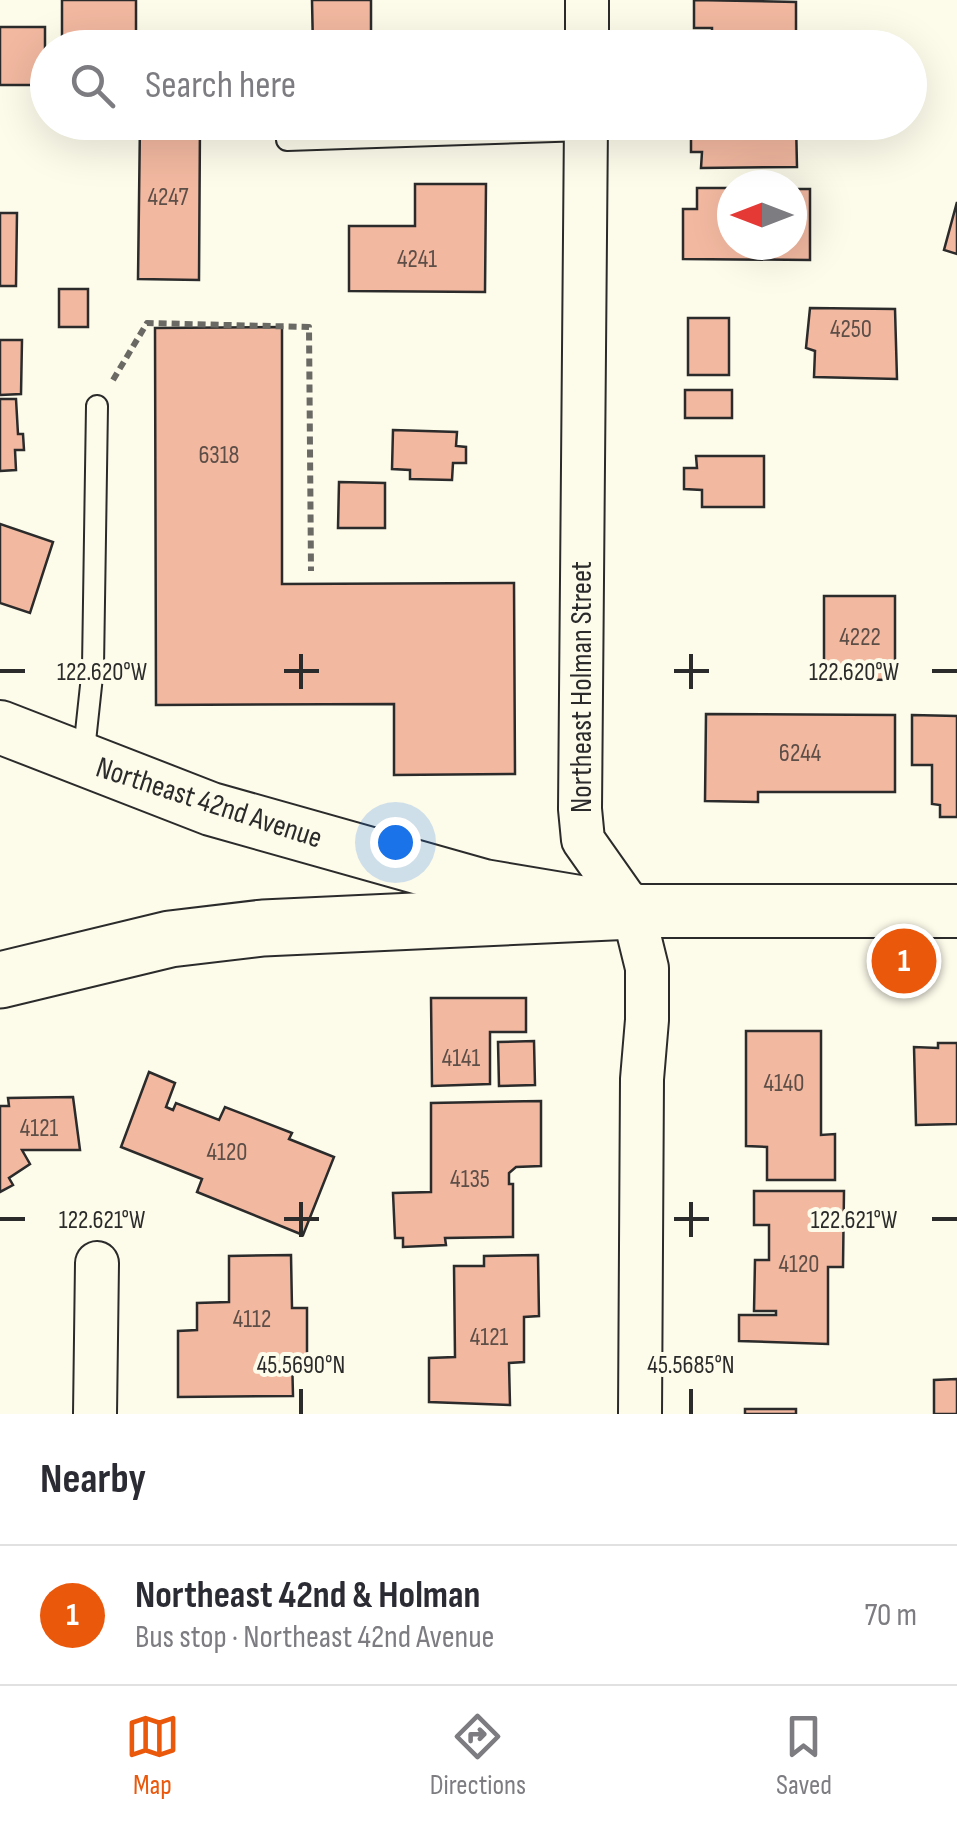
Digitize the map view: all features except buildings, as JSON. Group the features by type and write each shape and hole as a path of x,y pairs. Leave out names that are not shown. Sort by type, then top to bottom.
{"main road":[{"path":"0,980 170,939 263,928 634,911"}],"street":[{"path":"587,0 587,30"},
{"name":"Northeast Holman Street","path":"586,140 580,810 584,840 634,911 648,968 642,1079 640,1414"},
{"name":"Northeast 42nd Avenue","path":"0,727 211,809 484,886 634,911 957,911"},
{"path":"95,1414 97,1263"}],"lane":[{"path":"83,762 93,667 97,406"}],"path":[{"path":"97,406 147,323 309,327 310,571"}],"place":[{"name":"Northeast 42nd & Holman","path":"904,961"}]}
